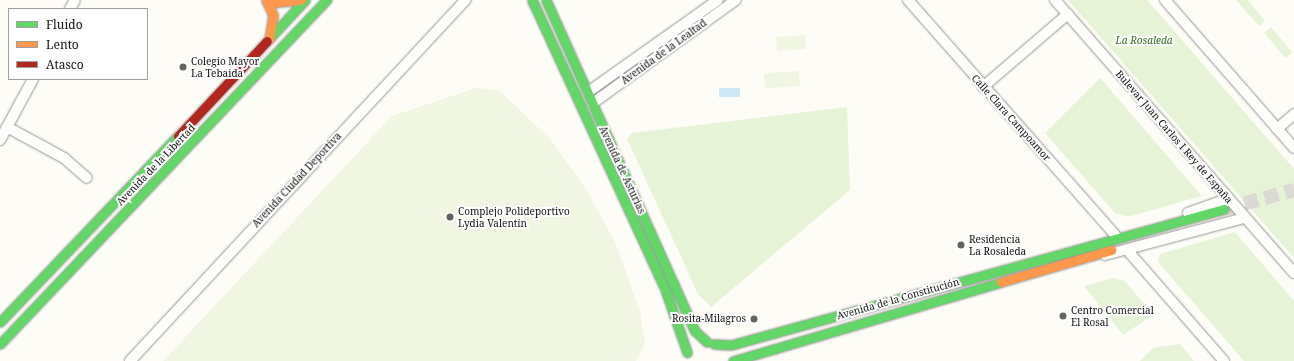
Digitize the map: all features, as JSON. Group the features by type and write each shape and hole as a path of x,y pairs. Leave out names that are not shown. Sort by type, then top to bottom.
{"main road":[{"path":"269,40 273,24 268,2 301,0"},
{"name":"Avenida de la Libertad","path":"0,322 109,211 188,123 269,40 305,0"},
{"name":"Avenida de la Libertad","path":"0,344 327,0"},
{"name":"Avenida de Asturias","path":"532,0 666,292 687,352"},
{"name":"Avenida de Asturias","path":"546,0 695,332 710,343 725,361"},
{"path":"188,123 200,135"},
{"path":"178,134 190,145"},
{"name":"Avenida de la Constitución","path":"710,343 731,345 1081,248 1227,212 1087,257 733,361"},
{"path":"684,361 687,352 696,344 710,343"}],"street":[{"name":"Avenida Ciudad Deportiva","path":"130,361 466,0"},
{"name":"Avenida de la Lealtad","path":"588,92 718,0"},
{"name":"Avenida de la Lealtad","path":"593,103 736,0"},
{"name":"Calle Clara Campoamor","path":"908,0 983,88 1115,235"},
{"name":"Bulevar Juan Carlos I Rey de España","path":"1055,0 1227,199 1294,273"},
{"path":"1165,0 1294,148"},
{"path":"983,88 1068,14"},
{"path":"0,140 32,80"},
{"path":"1277,129 1294,114"},
{"path":"7,127 64,158 87,178"},
{"name":"Avenida de la Constitución","path":"1081,248 1115,235 1227,199"},
{"name":"Avenida de la Constitución","path":"1087,257 1128,251 1244,218"},
{"path":"1128,251 1224,361"}],"green space":[{"name":"La Rosaleda","path":"1068,0 1147,0 1169,25 1294,169 1294,258"},
{"path":"1236,0 1248,0 1265,21 1259,26"},
{"path":"1271,27 1292,52 1285,58 1264,33"},
{"path":"805,35 806,49 777,51 776,37"},
{"path":"799,71 800,86 765,88 764,73"},
{"path":"1100,78 1202,196 1128,217 1115,213 1045,133"},
{"name":"Complejo Polideportivo Lydia Valentín","path":"476,88 499,90 551,140 586,189 616,244 640,312 645,343 636,361 163,361 392,116"},
{"path":"847,107 850,190 711,307 698,294 627,139 632,133"},
{"path":"1235,232 1294,301 1294,361 1244,361 1158,262 1160,254"},
{"path":"1113,278 1125,281 1153,315 1123,335 1084,286"},
{"path":"1180,344 1194,361 1140,361 1153,348"}],"water":[{"path":"719,88 740,88 740,97 719,97"}],"tunnel":[{"path":"1224,209 1294,190"}],"traffic: fast":[{"path":"267,41 305,0"},
{"path":"0,344 327,0"},
{"path":"532,0 666,292 687,352"},
{"path":"546,0 695,331 707,342"},
{"path":"0,322 178,136"},
{"path":"714,344 731,345 1224,209"},
{"path":"733,361 1001,282"}],"traffic: slow":[{"path":"266,0 273,15 269,39"},
{"path":"270,3 301,0"},
{"path":"1001,282 1111,250"}],"traffic: jam":[{"path":"178,136 267,41"}],"place":[{"name":"Colegio Mayor La Tebaida","path":"183,67"},
{"name":"Complejo Polideportivo Lydia Valentín","path":"450,217"},
{"name":"Residencia La Rosaleda","path":"961,245"},
{"name":"Centro Comercial El Rosal","path":"1063,316"},
{"name":"Rosita-Milagros","path":"754,319"}]}
